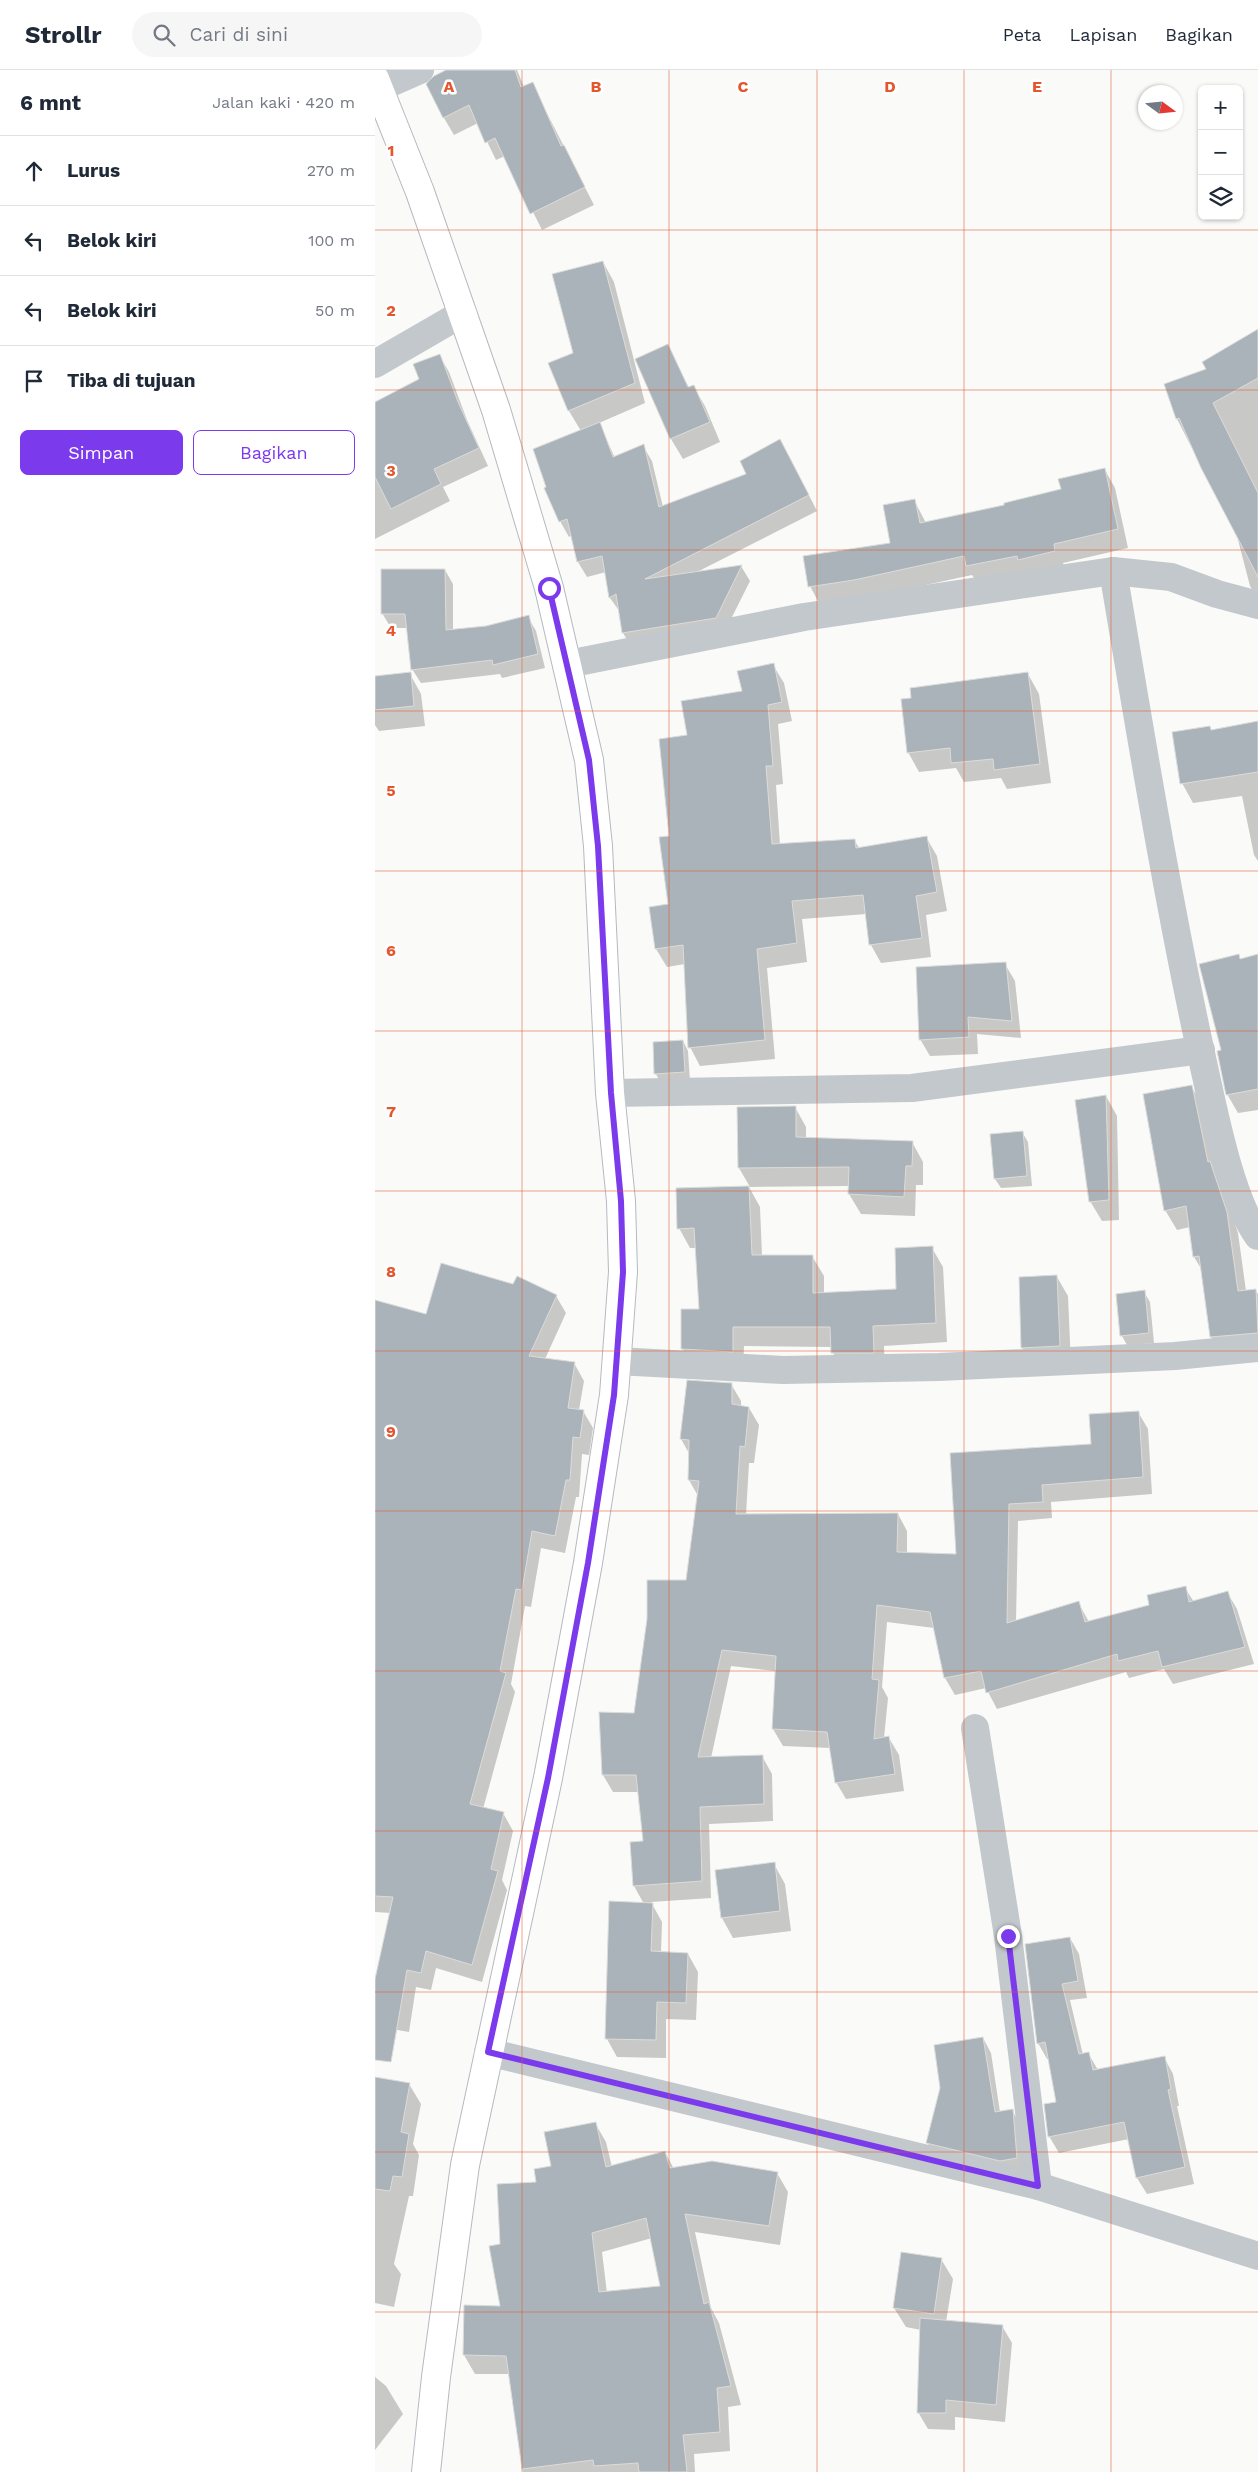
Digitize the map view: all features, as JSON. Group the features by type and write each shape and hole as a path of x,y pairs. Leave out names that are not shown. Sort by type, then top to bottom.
{"street":[{"path":"420,70 377,83 420,192 463,313 523,498 569,664 589,760 598,846 611,1093 621,1201 623,1272 617,1362 603,1473 587,1573 548,1778 465,2165 436,2377 426,2472"},
{"path":"375,364 463,313"},
{"path":"569,664 803,617 1113,571 1171,577 1217,594 1258,605"},
{"path":"1113,571 1181,961 1215,1116 1240,1202 1258,1236"},
{"path":"611,1093 912,1088 1201,1050"},
{"path":"617,1362 783,1370 939,1367 1175,1356 1258,1348"},
{"path":"975,1728 1008,1936 1038,2186"},
{"path":"488,2052 1038,2186 1258,2256"}],"building":[{"path":"446,70 515,70 521,87 533,82 561,146 564,145 585,187 530,214 495,138 485,143 469,105 443,118 426,84 434,76"},
{"path":"603,261 635,383 568,411 548,363 573,353 552,274"},
{"path":"1258,329 1258,378 1213,403 1258,493 1258,577 1201,468 1179,418 1176,419 1164,384 1206,369 1202,362"},
{"path":"668,344 688,387 694,385 710,422 670,439 635,359"},
{"path":"440,354 458,402 479,448 434,469 441,484 391,509 375,477 375,402 419,379 413,364"},
{"path":"600,422 613,457 644,444 659,507 746,474 740,461 780,439 809,495 645,579 742,565 716,618 622,633 616,594 609,598 602,556 577,562 567,519 559,522 544,488 546,487 533,449"},
{"path":"1105,468 1118,529 1054,544 1055,551 1018,560 1017,556 966,566 964,556 854,580 808,587 803,556 890,543 883,505 915,499 920,523 1004,505 1004,503 1061,489 1058,479"},
{"path":"381,569 445,569 446,630 486,626 529,615 538,654 493,665 492,660 411,670 405,614 381,614"},
{"path":"774,663 782,702 768,705 773,766 766,766 772,844 855,839 856,848 927,836 937,892 916,896 922,938 869,945 863,895 792,901 797,943 757,949 765,1040 688,1048 683,945 655,949 649,907 668,904 659,837 669,836 659,739 687,735 681,701 742,691 737,671"},
{"path":"411,672 414,706 375,710 375,676"},
{"path":"1028,672 1040,764 994,770 993,759 951,763 950,748 907,753 901,699 911,698 910,688"},
{"path":"1258,721 1258,772 1180,784 1172,732 1210,726 1211,730"},
{"path":"1239,954 1240,959 1258,954 1258,1089 1226,1095 1217,1051 1221,1050 1199,964"},
{"path":"1006,962 1012,1021 968,1017 969,1037 919,1040 916,967"},
{"path":"683,1040 685,1072 654,1074 653,1042"},
{"path":"1192,1085 1208,1162 1210,1161 1227,1212 1238,1291 1256,1289 1258,1333 1210,1337 1199,1256 1193,1257 1186,1206 1164,1211 1143,1094"},
{"path":"1106,1095 1109,1200 1089,1202 1075,1100"},
{"path":"796,1106 796,1137 913,1141 912,1166 906,1166 904,1197 848,1194 849,1167 738,1168 737,1107"},
{"path":"1023,1131 1027,1176 994,1179 990,1134"},
{"path":"749,1186 752,1255 813,1255 813,1293 896,1289 895,1248 933,1246 936,1323 873,1326 874,1353 831,1353 830,1327 733,1327 733,1352 681,1349 681,1309 699,1309 694,1228 677,1229 676,1188"},
{"path":"441,1263 513,1284 517,1276 557,1295 529,1356 575,1362 568,1408 584,1410 580,1438 573,1437 570,1480 566,1480 555,1536 532,1531 522,1590 516,1589 500,1671 506,1673 470,1804 504,1812 491,1869 498,1871 472,1965 426,1951 421,1973 407,1970 391,2062 375,2060 375,1979 393,1897 375,1896 375,1300 426,1314"},
{"path":"1057,1275 1060,1346 1021,1348 1019,1277"},
{"path":"1145,1290 1149,1333 1120,1336 1116,1294"},
{"path":"687,1380 732,1383 732,1404 749,1407 745,1447 740,1446 736,1514 898,1513 897,1552 956,1554 950,1453 1091,1444 1089,1414 1139,1411 1143,1477 1042,1485 1043,1502 1009,1504 1007,1623 1079,1601 1085,1622 1149,1605 1147,1595 1186,1586 1189,1602 1228,1591 1245,1647 1162,1667 1158,1651 1118,1661 1117,1654 986,1693 981,1671 944,1678 930,1612 877,1605 872,1679 879,1680 874,1739 889,1736 895,1774 835,1783 827,1732 772,1729 776,1656 722,1650 698,1757 763,1755 764,1804 700,1807 702,1881 633,1886 630,1842 643,1841 636,1775 602,1775 599,1712 634,1713 647,1619 647,1580 686,1580 699,1481 688,1480 689,1440 680,1439"},
{"path":"775,1862 780,1911 721,1918 715,1870"},
{"path":"609,1901 653,1903 651,1951 688,1953 686,2003 657,2002 656,2040 605,2039"},
{"path":"1070,1937 1078,1981 1062,1984 1079,2054 1089,2052 1093,2070 1165,2056 1171,2089 1168,2090 1185,2167 1136,2178 1124,2122 1048,2137 1044,2104 1056,2102 1045,2042 1037,2044 1025,1944"},
{"path":"983,2037 995,2112 1013,2109 1017,2158 1000,2161 926,2143 940,2088 934,2045"},
{"path":"375,2077 410,2083 401,2132 409,2134 402,2177 393,2176 390,2191 375,2189"},
{"path":"596,2122 606,2167 665,2151 670,2168 712,2161 778,2172 769,2226 685,2214 704,2304 709,2302 731,2386 717,2388 720,2432 683,2435 687,2472 639,2472 638,2463 594,2466 593,2460 522,2469 506,2356 463,2355 464,2305 500,2306 489,2246 500,2244 497,2184 536,2182 534,2169 551,2166 544,2132","holes":["646,2218 660,2286 599,2292 592,2233"]},
{"path":"901,2252 942,2258 934,2314 893,2308"},
{"path":"920,2318 1003,2325 996,2405 946,2400 946,2413 917,2413"}],"route":[{"path":"549,588 569,664 589,760 598,846 611,1093 621,1201 623,1272 614,1395 588,1563 548,1778 529,1857 488,2052 1038,2186 1008,1936"}]}
